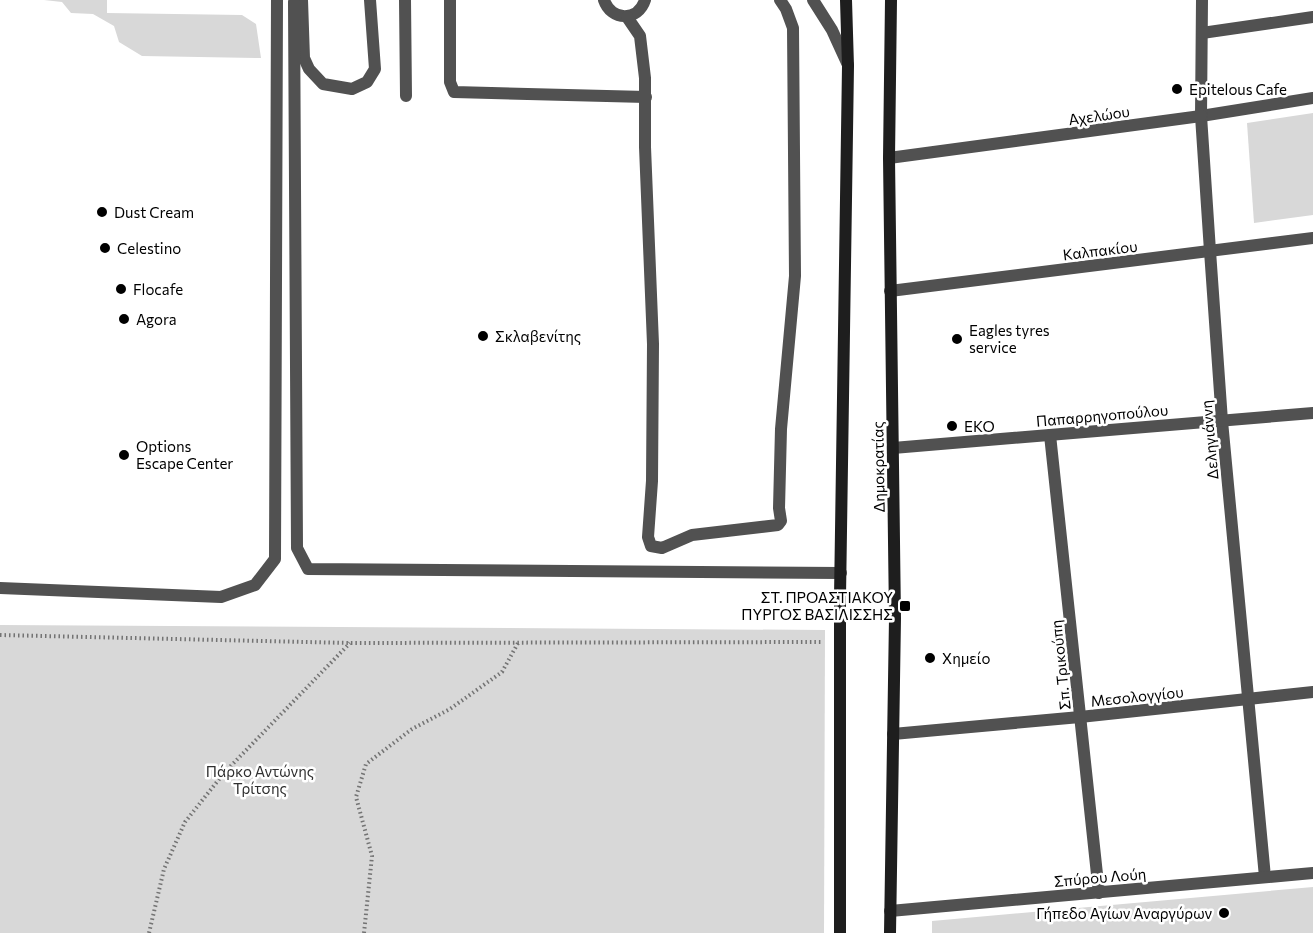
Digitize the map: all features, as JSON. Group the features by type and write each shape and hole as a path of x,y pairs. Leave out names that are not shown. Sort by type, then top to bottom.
{"main road":[{"path":"840,933 840,573 848,66 846,0"},
{"name":"Δημοκρατίας","path":"890,933 895,618 889,158 891,0"}],"street":[{"path":"0,588 221,597 255,585 275,559 277,0"},
{"path":"298,1 304,58 309,69 323,84 352,89 367,82 375,69 370,0"},
{"path":"405,0 406,96"},
{"path":"450,0 450,82 454,92 646,97"},
{"path":"604,0 608,9 614,14 627,17 640,10 645,0"},
{"path":"627,17 640,36 646,97 645,147 652,344 652,481 648,537 651,546 662,548 692,535 778,525 781,521 779,508 781,429 795,276 793,28 780,0"},
{"path":"813,0 832,30 848,66"},
{"name":"Δεληγιάννη","path":"1202,0 1201,116 1222,421 1265,877"},
{"path":"298,1 297,548 308,569 840,573"},
{"path":"1202,33 1313,17"},
{"name":"Αχελώου","path":"889,158 1201,116 1313,98"},
{"name":"Καλπακίου","path":"890,291 1313,238"},
{"name":"Παπαρρηγοπούλου","path":"893,448 1313,413"},
{"name":"Σπ. Τρικούπη","path":"1050,435 1099,893"},
{"name":"Μεσολογγίου","path":"893,734 1313,692"},
{"name":"Σπύρου Λούη","path":"890,911 1313,873"}],"path":[{"path":"0,635 350,643 840,642"},
{"path":"148,933 164,869 185,822 224,773 350,643"},
{"path":"364,933 372,856 356,797 366,764 412,729 450,709 502,672 519,643"}],"green space":[{"path":"44,0 107,0 107,13 242,15 256,24 261,58 142,56 119,42 114,26 93,14 71,13 62,2"},
{"path":"1313,113 1313,215 1254,223 1247,123"},
{"name":"Πάρκο Αντώνης Τρίτσης","path":"0,625 825,630 824,933 0,933"},
{"name":"Γήπεδο Αγίων Αναργύρων","path":"1313,887 1313,933 932,933 932,921"}],"place":[{"name":"Epitelous Cafe","path":"1177,89"},
{"name":"Dust Cream","path":"102,212"},
{"name":"Celestino","path":"105,248"},
{"name":"Flocafe","path":"121,289"},
{"name":"Agora","path":"124,319"},
{"name":"Σκλαβενίτης","path":"483,336"},
{"name":"Eagles tyres service","path":"957,339"},
{"name":"EKO","path":"952,426"},
{"name":"Options Escape Center","path":"124,455"},
{"name":"ΣΤ. ΠΡΟΑΣΤΙΑΚΟΥ ΠΥΡΓΟΣ ΒΑΣΙΛΙΣΣΗΣ","path":"905,606"},
{"name":"Χημείο","path":"930,658"},
{"name":"Γήπεδο Αγίων Αναργύρων","path":"1224,913"}]}
